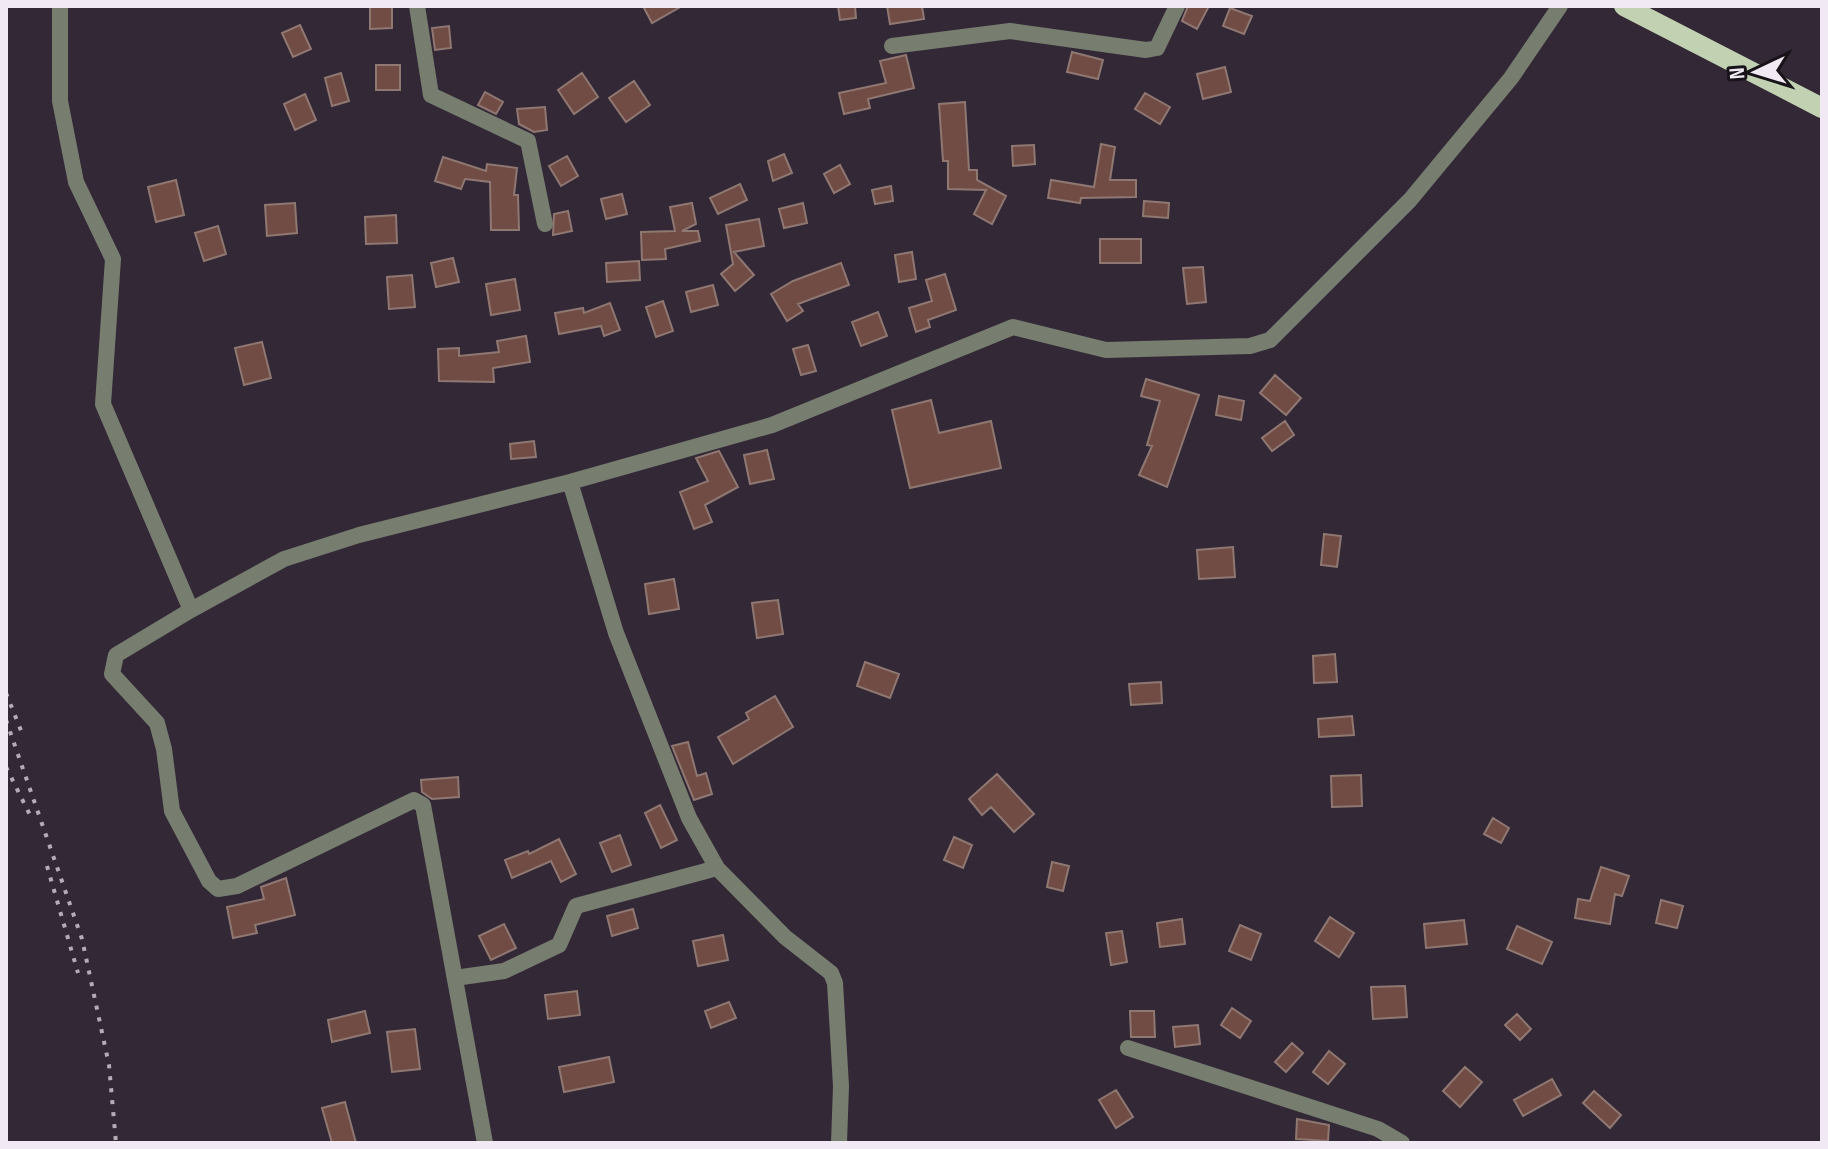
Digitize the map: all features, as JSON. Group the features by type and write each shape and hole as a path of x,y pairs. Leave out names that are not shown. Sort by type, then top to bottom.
{"main road":[{"path":"1624,6 1822,108"}],"street":[{"path":"60,6 60,101 76,182 113,259 103,404 191,610"},
{"path":"417,6 431,95 528,141 545,224"},
{"path":"892,46 1010,31 1146,50 1157,48 1177,6"},
{"path":"485,1143 423,805 414,800 237,886 218,889 209,881 172,811 164,749 157,723 112,674 116,655 284,559 359,535 570,482 772,425 1013,327 1106,350 1250,346 1270,340 1410,200 1511,78 1560,6"},
{"path":"570,482 616,633 689,818 717,868 785,937 831,973 835,983 841,1086 839,1143"},
{"path":"455,978 504,971 559,945 576,906 717,868"},
{"path":"1128,1048 1378,1129 1402,1143"}],"building":[{"path":"370,6 392,6 392,28 370,29"},
{"path":"643,6 682,6 652,23"},
{"path":"838,6 855,6 856,18 840,20"},
{"path":"887,6 922,6 924,19 890,24"},
{"path":"1188,6 1209,6 1197,29 1182,21"},
{"path":"1230,8 1252,16 1244,34 1223,26"},
{"path":"300,25 311,49 293,57 282,33"},
{"path":"449,26 451,48 435,50 432,28"},
{"path":"1072,52 1103,60 1098,79 1067,72"},
{"path":"906,55 914,88 868,99 870,108 844,114 839,93 886,83 880,61"},
{"path":"376,65 400,65 400,90 376,90"},
{"path":"1225,67 1231,92 1203,99 1197,74"},
{"path":"341,73 349,101 332,106 325,78"},
{"path":"582,73 598,97 574,114 558,90"},
{"path":"634,81 650,105 626,122 609,98"},
{"path":"485,92 503,102 496,114 478,105"},
{"path":"1145,93 1170,107 1160,124 1135,109"},
{"path":"305,94 316,120 295,130 284,104"},
{"path":"965,102 969,170 977,170 977,180 1006,196 992,224 974,214 986,190 948,189 948,161 943,161 939,104"},
{"path":"545,107 547,130 534,132 519,124 517,109"},
{"path":"1101,144 1115,147 1110,180 1136,180 1136,197 1081,198 1080,203 1048,198 1051,180 1094,187"},
{"path":"1034,145 1035,164 1013,166 1012,146"},
{"path":"784,154 792,173 773,181 768,161"},
{"path":"567,156 578,176 561,186 549,166"},
{"path":"443,157 486,171 487,164 517,168 514,195 518,195 519,230 491,230 490,182 465,179 461,189 435,181"},
{"path":"840,165 850,184 834,193 824,174"},
{"path":"176,180 184,215 156,222 148,187"},
{"path":"740,184 747,200 718,214 710,198"},
{"path":"891,186 893,201 875,204 872,190"},
{"path":"622,194 627,214 606,219 601,199"},
{"path":"1144,201 1169,203 1168,218 1143,216"},
{"path":"295,203 297,233 267,236 265,205"},
{"path":"692,203 696,224 682,231 698,231 700,241 665,249 666,259 642,260 641,232 675,231 670,207"},
{"path":"803,203 807,223 784,228 779,209"},
{"path":"568,211 572,231 553,235 554,214"},
{"path":"396,215 397,243 366,244 365,217"},
{"path":"759,219 764,246 734,252 754,275 735,291 721,274 733,264 726,225"},
{"path":"218,226 226,254 204,261 195,233"},
{"path":"1100,239 1141,239 1141,263 1100,263"},
{"path":"912,252 916,279 899,282 895,255"},
{"path":"453,258 459,282 436,287 431,263"},
{"path":"639,261 640,280 607,282 606,263"},
{"path":"841,263 849,285 798,304 803,311 787,321 771,294 793,281"},
{"path":"1203,267 1206,302 1187,304 1183,268"},
{"path":"945,274 956,310 928,320 930,327 916,332 909,308 932,301 926,280"},
{"path":"412,275 415,307 389,309 387,277"},
{"path":"515,279 520,310 491,315 486,284"},
{"path":"713,285 718,305 691,312 686,292"},
{"path":"663,301 673,331 656,337 646,307"},
{"path":"610,303 620,330 604,336 601,326 559,334 555,313 583,308 584,313"},
{"path":"878,312 887,336 861,346 852,322"},
{"path":"526,336 530,362 493,368 494,382 439,381 438,349 459,348 459,356 499,352 497,341"},
{"path":"262,342 271,378 244,385 235,348"},
{"path":"808,345 816,371 801,375 793,349"},
{"path":"1275,375 1301,398 1286,415 1260,393"},
{"path":"1146,379 1199,395 1167,487 1139,475 1152,446 1147,445 1160,401 1141,396"},
{"path":"1219,396 1244,401 1241,420 1216,415"},
{"path":"931,400 939,433 991,421 1001,468 910,488 892,410"},
{"path":"1285,421 1294,435 1272,451 1262,438"},
{"path":"534,441 536,457 511,459 510,444"},
{"path":"767,450 774,479 750,484 744,455"},
{"path":"719,451 738,487 705,505 712,522 694,529 680,492 708,481 696,458"},
{"path":"1324,534 1341,536 1337,567 1321,565"},
{"path":"1233,547 1235,577 1199,579 1197,550"},
{"path":"674,579 679,609 649,614 645,584"},
{"path":"778,600 783,634 757,638 752,603"},
{"path":"1335,654 1337,682 1314,683 1313,656"},
{"path":"865,662 899,674 890,698 857,686"},
{"path":"1161,682 1162,703 1131,705 1129,684"},
{"path":"775,696 793,727 733,764 718,737 749,719 746,713"},
{"path":"1352,716 1354,735 1319,737 1318,719"},
{"path":"688,742 697,776 706,773 712,794 694,800 672,746"},
{"path":"997,774 1034,814 1014,832 991,807 982,815 969,799"},
{"path":"1361,775 1362,806 1332,807 1331,776"},
{"path":"458,777 459,797 432,799 422,792 421,780"},
{"path":"660,805 677,840 661,848 645,813"},
{"path":"1493,818 1509,828 1501,843 1484,834"},
{"path":"620,835 631,865 612,872 600,843"},
{"path":"954,837 972,845 963,868 944,860"},
{"path":"559,839 576,874 561,882 551,861 512,878 505,860 528,851 529,854"},
{"path":"1052,862 1069,866 1063,891 1047,887"},
{"path":"1601,867 1629,876 1622,896 1615,894 1610,924 1575,918 1578,899 1590,901"},
{"path":"286,878 295,915 255,925 257,933 233,938 227,907 264,899 261,887"},
{"path":"1661,900 1683,906 1677,928 1656,923"},
{"path":"633,909 638,928 612,936 607,916"},
{"path":"1330,917 1354,933 1339,957 1315,941"},
{"path":"1182,919 1185,944 1160,947 1157,923"},
{"path":"1464,920 1467,944 1426,948 1424,924"},
{"path":"504,924 516,948 491,960 479,936"},
{"path":"1240,925 1261,934 1251,960 1229,951"},
{"path":"1517,926 1552,942 1542,964 1507,949"},
{"path":"1122,931 1127,962 1111,965 1106,933"},
{"path":"723,935 728,960 698,966 693,941"},
{"path":"1405,986 1407,1017 1373,1019 1371,987"},
{"path":"577,991 580,1015 548,1019 545,995"},
{"path":"729,1002 736,1018 711,1028 705,1011"},
{"path":"1232,1008 1251,1021 1240,1038 1221,1025"},
{"path":"365,1011 370,1033 332,1042 328,1020"},
{"path":"1130,1011 1154,1011 1155,1037 1131,1037"},
{"path":"1517,1014 1531,1029 1520,1040 1505,1025"},
{"path":"1198,1025 1200,1044 1175,1047 1173,1027"},
{"path":"415,1029 420,1069 392,1072 387,1032"},
{"path":"1292,1043 1303,1053 1286,1072 1275,1062"},
{"path":"1329,1051 1345,1064 1328,1084 1313,1072"},
{"path":"609,1057 614,1082 564,1092 559,1067"},
{"path":"1465,1067 1482,1082 1460,1107 1443,1091"},
{"path":"1552,1079 1561,1095 1523,1116 1514,1100"},
{"path":"1116,1090 1133,1117 1116,1128 1099,1100"},
{"path":"1594,1091 1621,1115 1610,1128 1583,1103"},
{"path":"345,1102 356,1143 332,1143 322,1108"},
{"path":"1297,1119 1329,1125 1328,1141 1296,1139"}],"railway":[{"path":"6,693 22,733"},
{"path":"6,720 82,939 109,1065 116,1143"},
{"path":"6,767 32,819"},
{"path":"47,866 78,973"}]}
